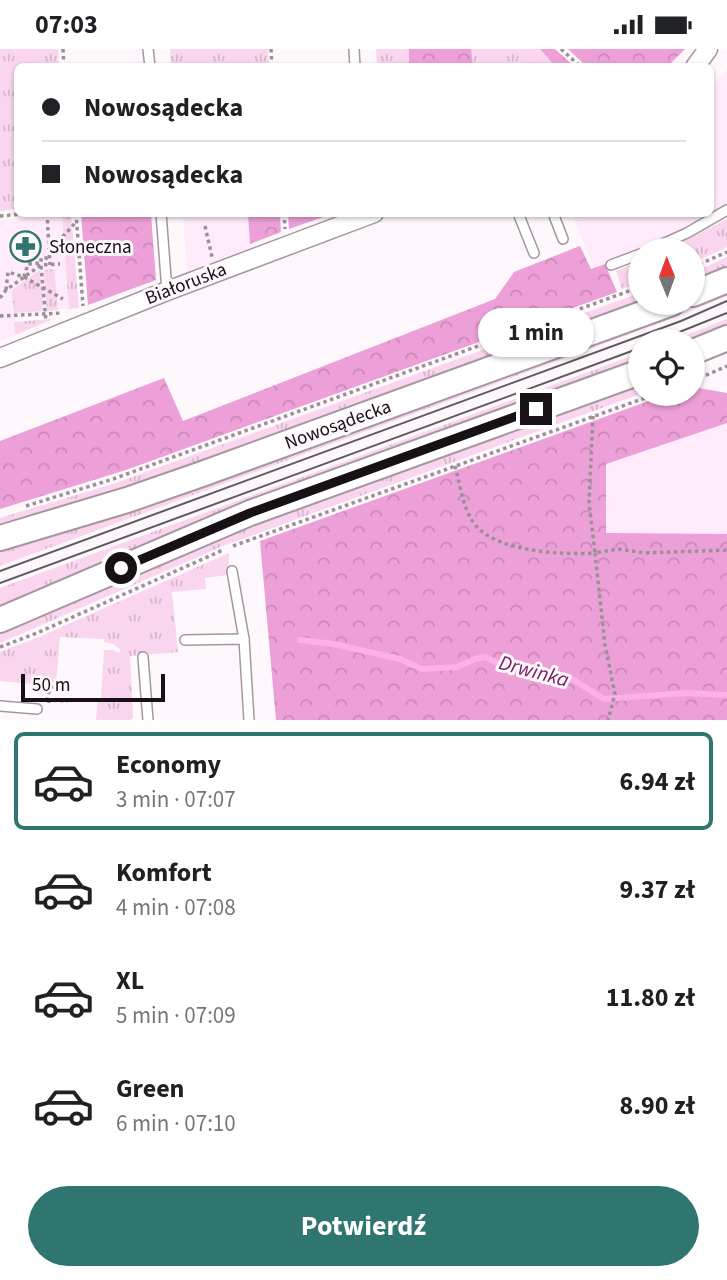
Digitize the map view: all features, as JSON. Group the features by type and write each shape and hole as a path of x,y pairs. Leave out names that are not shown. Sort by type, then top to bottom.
{"main road":[{"path":"705,289 727,280"},
{"name":"Nowosądecka","path":"0,538 202,474 639,315"},
{"path":"705,347 727,338"},
{"path":"0,620 250,513 628,376"}],"street":[{"name":"Białoruska","path":"0,358 361,217"}],"lane":[{"path":"676,238 727,210"},
{"path":"161,217 167,291"},
{"path":"520,217 534,253"},
{"path":"555,217 563,239"},
{"path":"611,265 628,259"},
{"path":"232,571 244,639 249,720"},
{"path":"185,640 244,639"},
{"path":"142,657 148,720"},
{"path":"0,706 37,709"}],"path":[{"path":"561,49 577,63"},
{"path":"47,217 50,265"},
{"path":"76,217 83,306"},
{"path":"284,217 286,235"},
{"path":"58,242 77,221"},
{"path":"205,226 214,262"},
{"path":"705,262 727,252"},
{"path":"24,277 28,264 41,263 41,258 50,258"},
{"path":"0,298 6,290 41,265 60,264"},
{"path":"41,265 46,326"},
{"path":"6,290 8,272 24,277 63,299"},
{"path":"25,506 138,470 628,291"},
{"path":"705,376 727,366"},
{"path":"0,647 231,547 628,404"},
{"path":"593,416 589,503 605,645 615,694 608,720"},
{"path":"455,466 468,513 476,526 505,545 569,555 618,549 645,553 727,550"},
{"path":"50,687 61,687"},
{"path":"54,700 68,701"}],"shaded area":[{"path":"727,70 727,206 714,213 714,84"},
{"path":"62,217 69,309 14,313 15,335 0,341 0,220"},
{"path":"183,217 248,217 250,249 187,272"},
{"path":"573,217 708,217 671,238 628,238 628,255 594,268"},
{"path":"727,423 727,534 606,534 606,464"}],"green space":[{"path":"0,49 58,49 59,63 14,63 14,209 0,211"},
{"path":"170,49 268,49 269,63 171,63"},
{"path":"376,49 409,49 409,63 377,63"},
{"path":"409,49 471,49 473,63 409,63"},
{"path":"469,49 540,49 552,63 472,63"},
{"path":"540,49 555,49 571,63 552,63"},
{"path":"568,49 685,49 671,63 583,63"},
{"path":"62,217 71,217 79,308 69,309"},
{"path":"81,217 151,217 156,280 88,305"},
{"path":"248,217 280,217 281,232 250,244"},
{"path":"288,217 323,217 289,229"},
{"path":"727,219 727,247 705,257 705,238 691,238"},
{"path":"580,246 591,269 605,264 617,292 126,470 0,509 0,441 164,378 183,421 495,299 514,272"},
{"path":"727,257 727,266 705,276 705,267"},
{"path":"628,266 628,287 622,289 616,271"},
{"path":"54,269 58,310 47,311 44,270"},
{"path":"40,270 43,311 14,313 12,290"},
{"path":"727,291 727,296 705,305 705,299"},
{"path":"628,297 628,305 323,419 162,474 0,523 0,518 113,484"},
{"path":"663,315 680,315 644,329 628,329 628,335 0,566 0,551 88,524 469,388"},
{"path":"53,319 15,335 14,322"},
{"path":"727,319 727,328 705,336 705,329 702,329"},
{"path":"628,357 628,366 0,610 0,588"},
{"path":"628,389 628,398 223,546 0,643 0,634 246,528"},
{"path":"705,389 727,393 727,423 606,464 606,533 727,534 727,720 276,720 260,541 635,406 705,406"},
{"path":"229,553 228,575 205,578 206,589 172,592 178,652 130,656 133,718 130,720 96,720 98,698 101,698 104,650 119,653 121,650 104,642 104,639 60,637 56,683 42,685 0,681 0,652"}],"waterway":[{"name":"Drwinka","path":"300,640 334,644 400,659 422,669 457,667 486,657 506,668 533,675 572,679 604,699 687,693 727,695"}],"tram line":[{"path":"0,571 681,321 727,301"},
{"path":"687,329 727,313"},
{"path":"0,583 628,352"}],"place":[{"name":"Słoneczna","path":"26,247"}],"route":[{"path":"121,568 250,513 536,409"}]}
